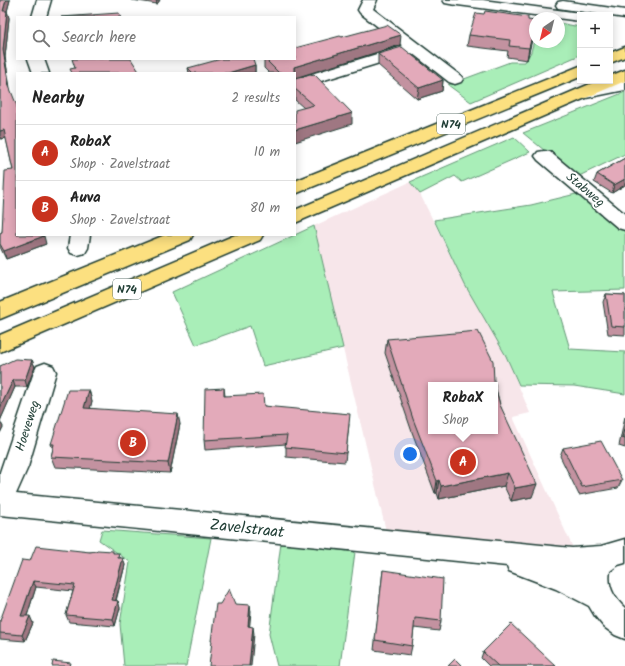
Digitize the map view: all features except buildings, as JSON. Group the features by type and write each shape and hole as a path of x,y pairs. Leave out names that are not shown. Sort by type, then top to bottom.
{"highway":[{"path":"613,57 625,52"},
{"name":"N74","path":"296,188 577,72"},
{"name":"N74","path":"296,217 625,75"},
{"name":"N74","path":"0,311 181,236"},
{"name":"N74","path":"0,344 251,236"}],"street":[{"path":"40,16 44,0"},
{"path":"370,0 365,10 455,79"},
{"path":"450,0 577,17"},
{"path":"524,10 526,4 533,2 625,14"},
{"path":"613,21 625,23"},
{"path":"296,84 414,48"},
{"path":"36,60 41,72"},
{"path":"581,94 625,86"},
{"name":"Stabweg","path":"544,156 625,224"},
{"name":"Hoeveweg","path":"0,501 15,467 45,372"},
{"name":"Zavelstraat","path":"0,504 572,560 615,554"},
{"name":"Zavelstraat","path":"493,553 566,580 598,596"},
{"name":"Zavelstraat","path":"615,554 597,570 595,584 598,596 607,611 616,620 625,624"}],"shaded area":[{"path":"410,182 420,194 465,285 506,356 530,413 513,417 574,550 386,531 314,226"}],"green space":[{"path":"565,24 577,26 577,56 471,102 448,85 510,62 525,62 532,48 565,48"},
{"path":"625,92 625,154 577,177 523,133"},
{"path":"514,137 530,152 462,182 455,176 420,194 410,182"},
{"path":"580,193 625,231 625,290 553,292 570,349 625,352 625,394 574,386 519,385 506,356 465,285 434,220 531,205"},
{"path":"314,226 343,348 263,366 250,326 196,345 172,292 292,236 296,236 296,234"},
{"path":"102,530 211,538 186,666 124,666 120,624 130,562 99,540"},
{"path":"281,543 355,552 340,666 277,666 269,634"}],"place":[{"name":"Auva","path":"133,443"},
{"name":"RobaX","path":"463,462"}]}
